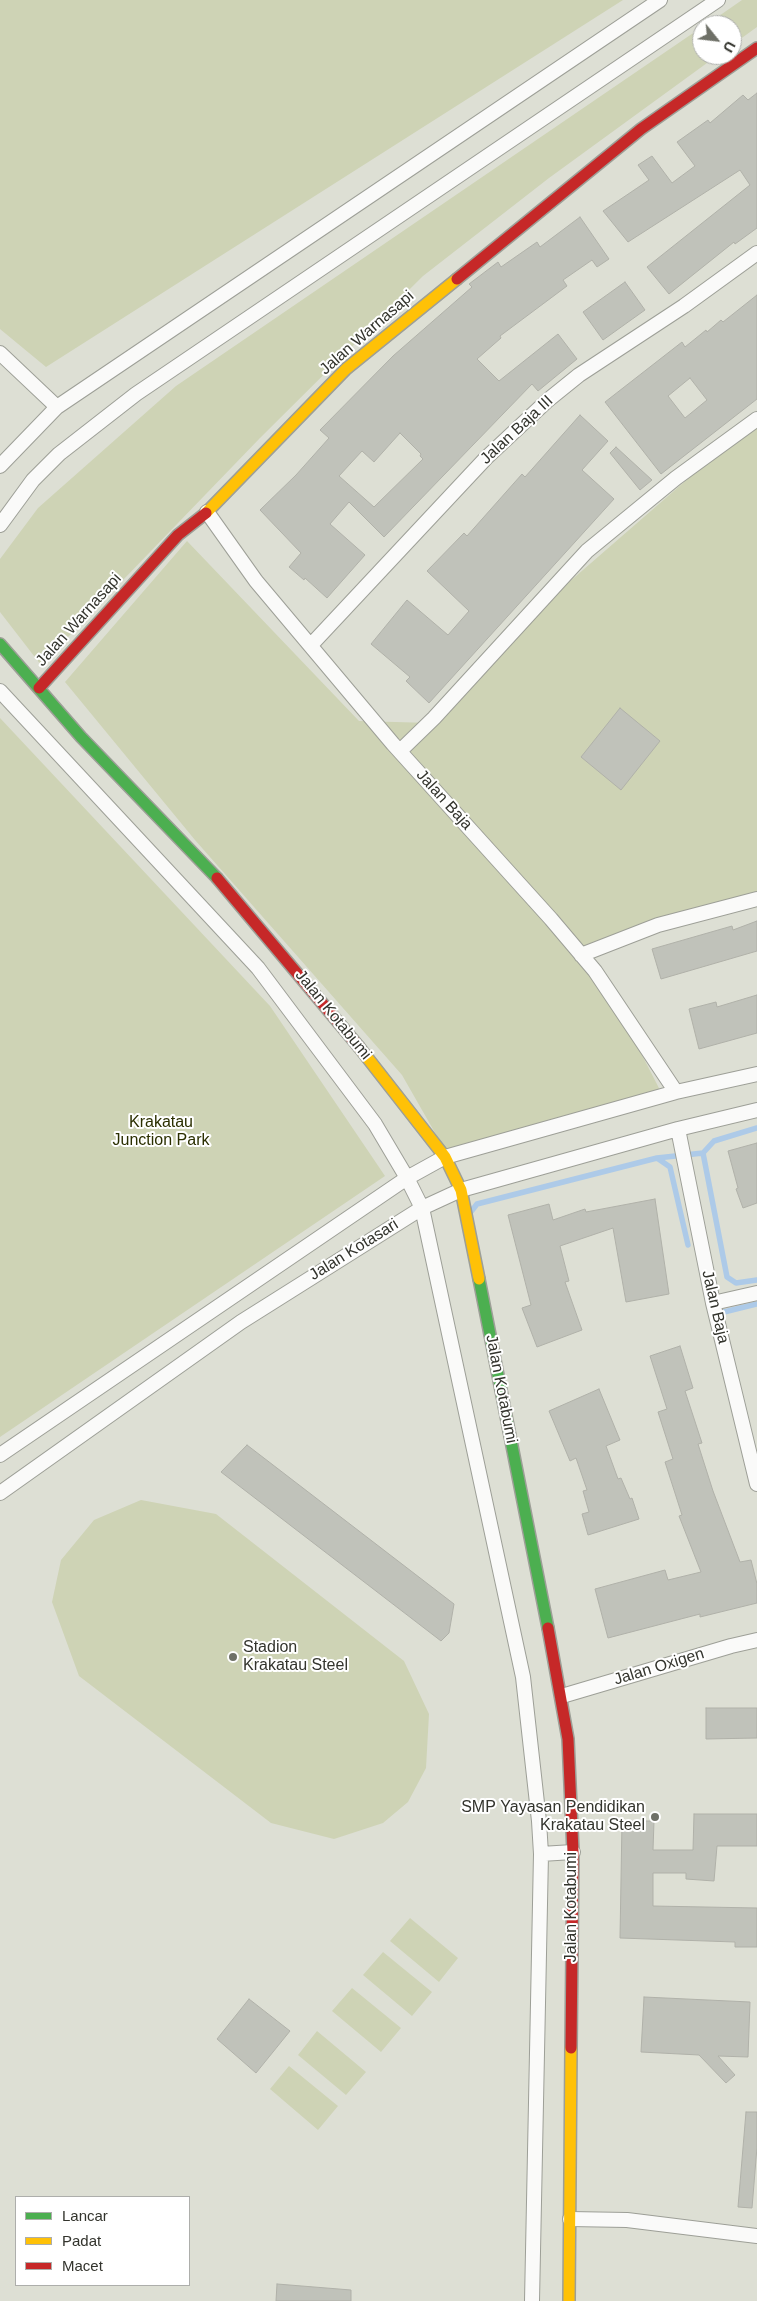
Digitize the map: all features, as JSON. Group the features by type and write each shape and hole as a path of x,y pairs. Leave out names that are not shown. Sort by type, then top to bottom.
{"street":[{"path":"0,466 58,408 660,0"},
{"path":"0,525 33,480 59,454 136,394 718,0"},
{"name":"Jalan Warnasapi","path":"39,688 178,535 207,512 346,369 641,129 757,48"},
{"name":"Jalan Baja III","path":"311,645 486,458 548,400 579,375 684,306 757,253"},
{"path":"0,353 58,408"},
{"path":"400,752 434,718 587,551 676,478 757,419"},
{"name":"Jalan Baja","path":"207,512 256,581 400,752 581,955 609,992 676,1092"},
{"name":"Jalan Kotabumi","path":"0,644 81,737 221,882 267,935 379,1071 445,1158 461,1190 562,1696 568,1739 573,1852 569,2301"},
{"name":"Jalan Kotabumi","path":"0,690 258,968 374,1124 407,1178 422,1208 523,1676 539,1821 532,2301"},
{"path":"581,955 658,926 757,899"},
{"name":"Jalan Kotasari","path":"0,1455 407,1178 445,1158 676,1092 757,1074"},
{"name":"Jalan Kotasari","path":"0,1493 241,1322 422,1208 461,1190 757,1110"},
{"name":"Jalan Baja","path":"679,1132 713,1303 757,1484"},
{"path":"713,1303 757,1293"},
{"name":"Jalan Oxigen","path":"562,1696 757,1640"},
{"path":"540,1854 573,1852"},
{"path":"570,2219 627,2220 757,2236"}],"green space":[{"path":"0,0 623,0 46,367 0,329"},
{"path":"742,0 757,0 757,27 742,38 742,15 720,15"},
{"path":"692,34 692,65 704,65 549,178 423,276 260,438 41,665 0,612 0,559 38,508 176,386"},
{"path":"757,425 757,902 587,948 662,1094 450,1159 402,1075 195,840 65,682 187,541 359,721 431,723 545,603 713,457"},
{"name":"Krakatau Junction Park","path":"0,718 270,1006 385,1176 0,1437"},
{"path":"141,1500 216,1514 404,1661 429,1714 426,1768 408,1802 383,1823 334,1839 271,1823 79,1676 52,1602 61,1560 94,1520"},
{"path":"410,1918 458,1958 439,1982 390,1941"},
{"path":"383,1952 432,1992 412,2016 363,1975"},
{"path":"352,1988 401,2028 381,2052 332,2011"},
{"path":"317,2031 366,2072 346,2095 298,2055"},
{"path":"289,2066 338,2106 318,2130 270,2089"}],"building":[{"path":"757,93 757,228 735,244 734,242 669,294 647,267 750,185 740,170 628,242 603,211 649,180 638,165 652,156 672,183 695,166 677,142 708,120 710,123 743,95 748,100"},
{"path":"580,217 609,259 597,267 592,260 563,280 567,286 500,336 501,338 477,359 499,381 558,334 577,359 538,391 532,384 384,537 349,502 330,524 365,555 327,598 305,578 304,580 289,567 301,553 260,510 296,475 329,438 320,430 393,356 472,287 469,284 498,262 501,267 537,242 540,247","holes":["400,433 421,454 420,456 423,459 374,507 339,476 362,451 374,462"]},
{"path":"625,282 645,310 603,340 583,312"},
{"path":"757,295 757,399 661,474 605,402 682,342 685,347 721,320 723,322","holes":["690,378 707,400 685,418 668,396"]},
{"path":"580,415 608,441 582,470 614,499 429,703 406,681 410,677 371,644 407,600 448,635 469,611 427,571 464,533 467,536 522,474 525,477"},
{"path":"616,447 652,480 640,490 610,453"},
{"path":"620,708 660,741 621,790 581,757"},
{"path":"757,921 757,951 661,979 652,949 732,926 733,930"},
{"path":"757,995 757,1033 699,1049 689,1009 716,1002 717,1007"},
{"path":"757,1143 757,1203 743,1208 736,1189 738,1188 728,1151"},
{"path":"655,1199 669,1294 626,1302 613,1228 560,1246 569,1281 565,1282 582,1330 537,1347 522,1308 531,1305 508,1215 549,1204 553,1220 585,1209 586,1212"},
{"path":"680,1346 693,1388 685,1391 702,1443 698,1444 713,1491 740,1562 751,1560 757,1584 757,1603 700,1617 700,1614 608,1638 595,1589 665,1570 668,1580 701,1572 679,1516 682,1515 665,1462 673,1459 658,1412 667,1409 650,1356"},
{"path":"599,1389 620,1440 606,1446 618,1479 621,1478 630,1499 632,1498 639,1519 588,1535 582,1514 589,1512 583,1491 587,1490 576,1458 570,1461 549,1411"},
{"path":"247,1445 454,1604 449,1633 441,1641 221,1472"},
{"path":"706,1708 757,1708 757,1738 706,1739"},
{"path":"694,1814 757,1814 757,1846 717,1846 714,1881 686,1879 686,1873 653,1873 653,1906 757,1908 757,1947 735,1947 735,1942 620,1938 622,1821 654,1821 653,1850 693,1850"},
{"path":"644,1997 750,2002 748,2057 718,2056 735,2075 726,2083 699,2055 641,2052"},
{"path":"249,1999 290,2031 256,2073 217,2039"},
{"path":"746,2112 757,2112 757,2147 752,2208 738,2207"},
{"path":"277,2284 351,2290 351,2301 276,2301"}],"waterway":[{"path":"657,1158 703,1153 714,1141 757,1128"},
{"path":"703,1153 727,1277 736,1283 757,1280"},
{"path":"470,1213 477,1204 657,1158 670,1167 688,1245"},
{"path":"724,1312 757,1304"}],"traffic: fast":[{"path":"0,644 81,737 217,878"},
{"path":"479,1279 548,1628"}],"traffic: slow":[{"path":"206,513 346,369 457,279"},
{"path":"359,1047 445,1157 461,1190 479,1279"},
{"path":"569,2301 571,2048"}],"traffic: jam":[{"path":"457,279 641,129 757,48"},
{"path":"39,688 178,535 206,513"},
{"path":"217,878 359,1047"},
{"path":"548,1628 568,1739 573,1852 571,2048"}],"place":[{"name":"Stadion Krakatau Steel","path":"233,1657"},
{"name":"SMP Yayasan Pendidikan Krakatau Steel","path":"655,1817"}]}
